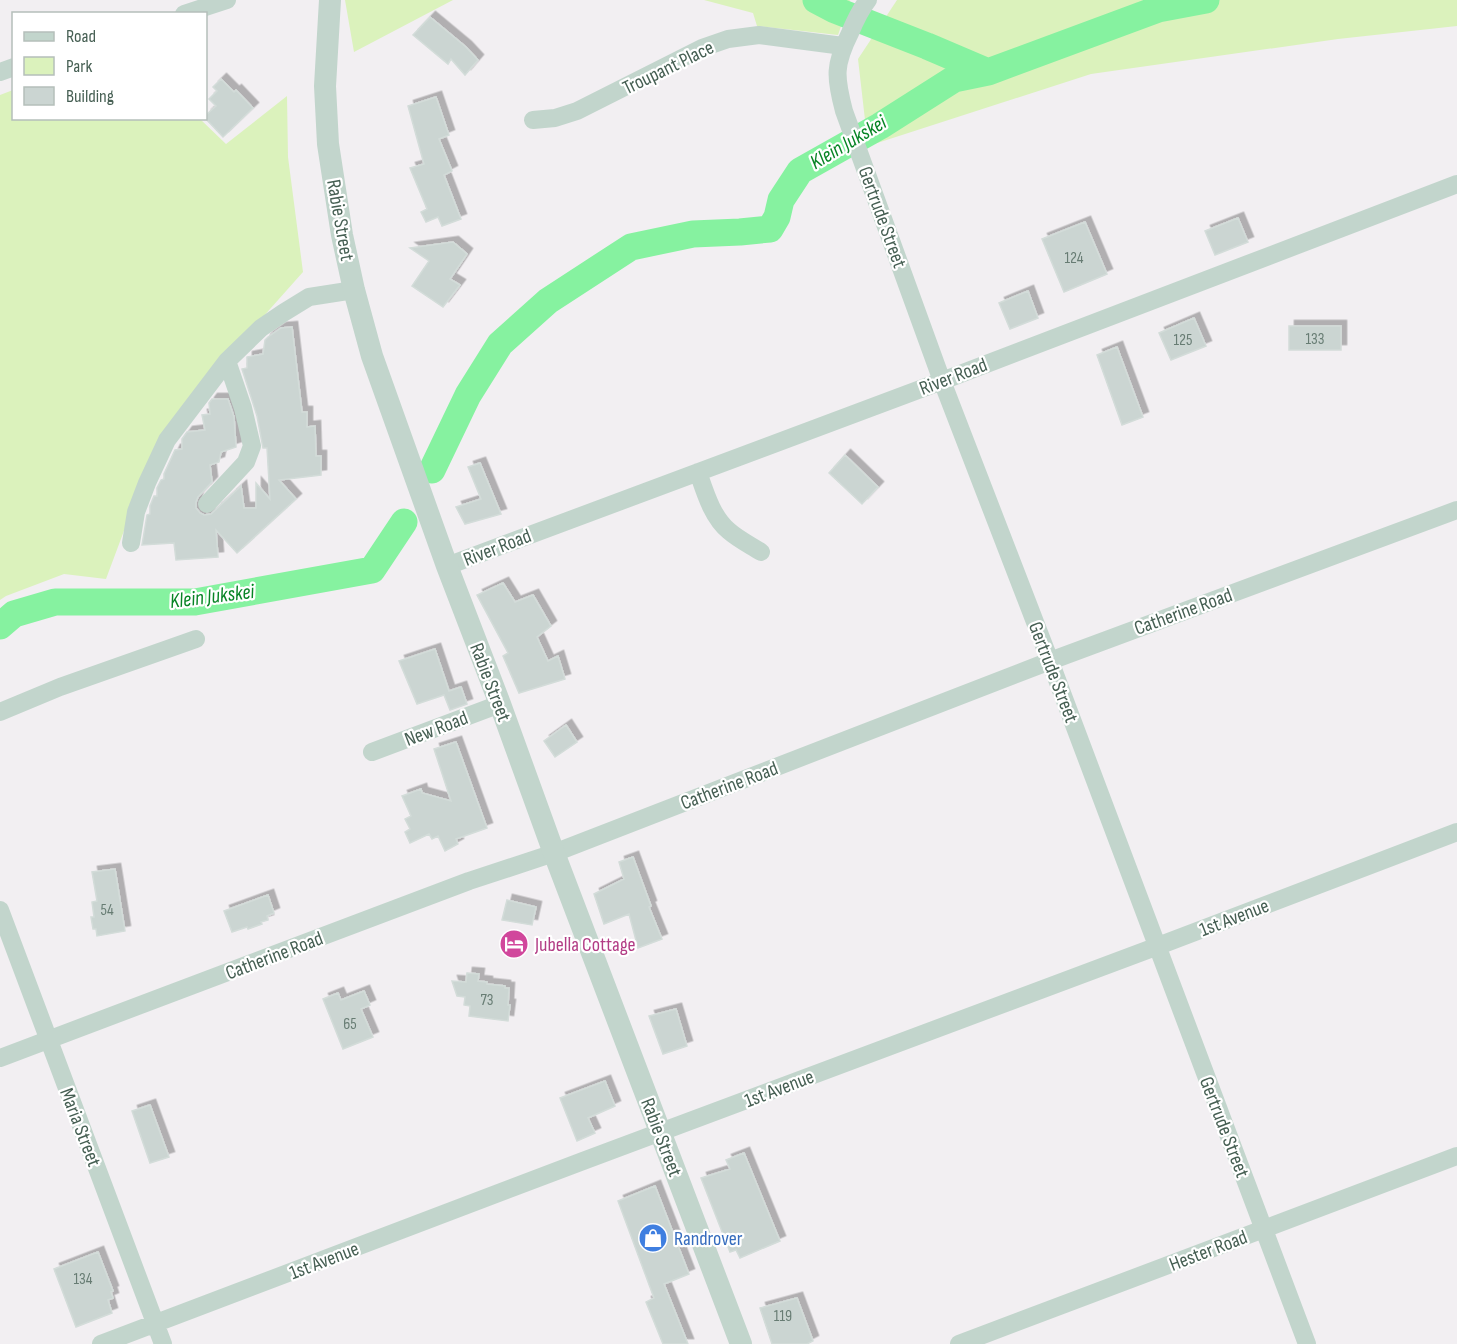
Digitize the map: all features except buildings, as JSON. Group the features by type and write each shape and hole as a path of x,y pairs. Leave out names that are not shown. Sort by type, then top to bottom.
{"street":[{"path":"190,12 227,0"},
{"name":"Rabie Street","path":"330,0 325,86 328,144 342,235 372,356 554,853 741,1344"},
{"name":"Gertrude Street","path":"864,7 846,40 838,61 838,83 846,117 942,381 1307,1344"},
{"name":"Troupant Place","path":"533,120 555,118 577,111 694,52 728,39 759,35 846,40"},
{"name":"River Road","path":"447,566 942,381 1457,184"},
{"path":"131,543 136,512 167,440 227,361 261,328 309,297 354,290"},
{"path":"207,504 246,462 252,446 243,408 227,361"},
{"path":"698,472 712,507 724,527 761,552"},
{"name":"Catherine Road","path":"0,1058 469,881 554,853 1050,661 1457,510"},
{"path":"0,712 60,687 196,639"},
{"name":"New Road","path":"372,752 500,704"},
{"name":"1st Avenue","path":"100,1344 1457,832"},
{"name":"Maria Street","path":"0,910 163,1344"},
{"name":"Hester Road","path":"959,1344 1457,1155"}],"green space":[{"path":"345,0 453,0 354,52"},
{"path":"704,0 850,0 838,35 757,26 753,13"},
{"path":"897,0 1457,0 1457,26 1338,39 1091,74 868,146 858,59"},
{"path":"12,90 12,120 201,120 226,144 287,96 288,157 303,272 212,374 156,445 106,579 64,574 0,600 0,95"}],"waterway":[{"path":"816,0 835,10 988,72"},
{"name":"Klein Jukskei","path":"432,470 468,395 500,344 548,301 631,247 693,234 770,229 777,217 781,200 800,171 880,126 954,79 988,72 1158,9 1206,0"},
{"name":"Klein Jukskei","path":"0,626 14,614 55,602 195,602 372,570 404,522"}],"place":[{"name":"Jubella Cottage","path":"514,944"},
{"name":"Randrover","path":"653,1238"}]}
